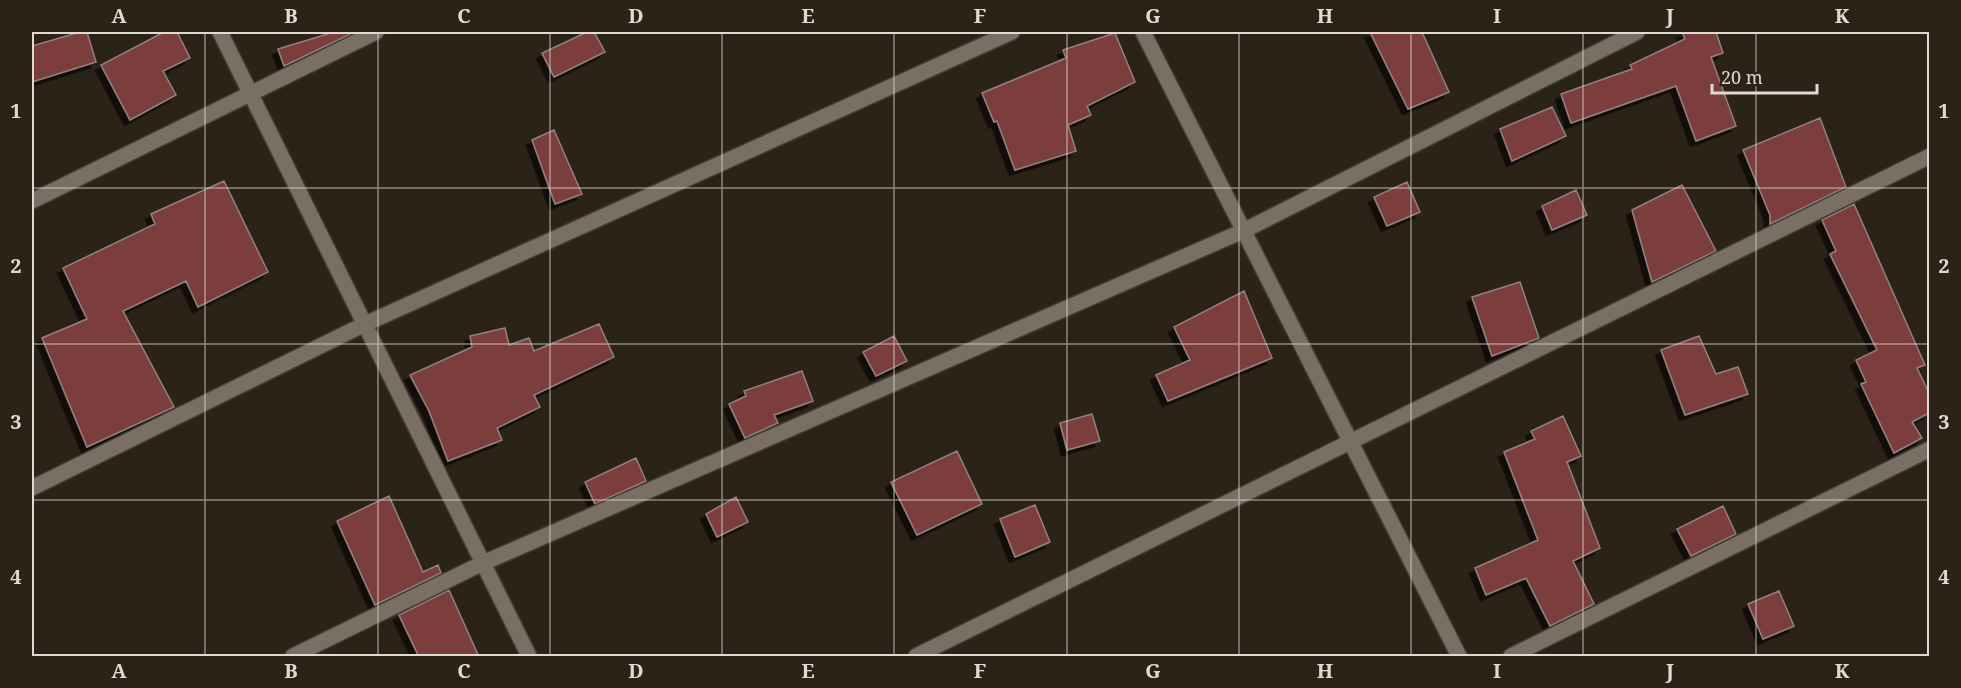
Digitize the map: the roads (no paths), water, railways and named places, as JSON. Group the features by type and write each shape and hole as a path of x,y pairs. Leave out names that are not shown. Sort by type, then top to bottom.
{"street":[{"path":"220,32 529,657"},
{"path":"32,201 376,32"},
{"path":"32,488 364,324 1012,32"},
{"path":"1143,32 1352,441 1459,657"},
{"path":"293,657 483,564 1243,231 1637,32"},
{"path":"916,657 1929,156"},
{"path":"1511,657 1929,450"}]}
